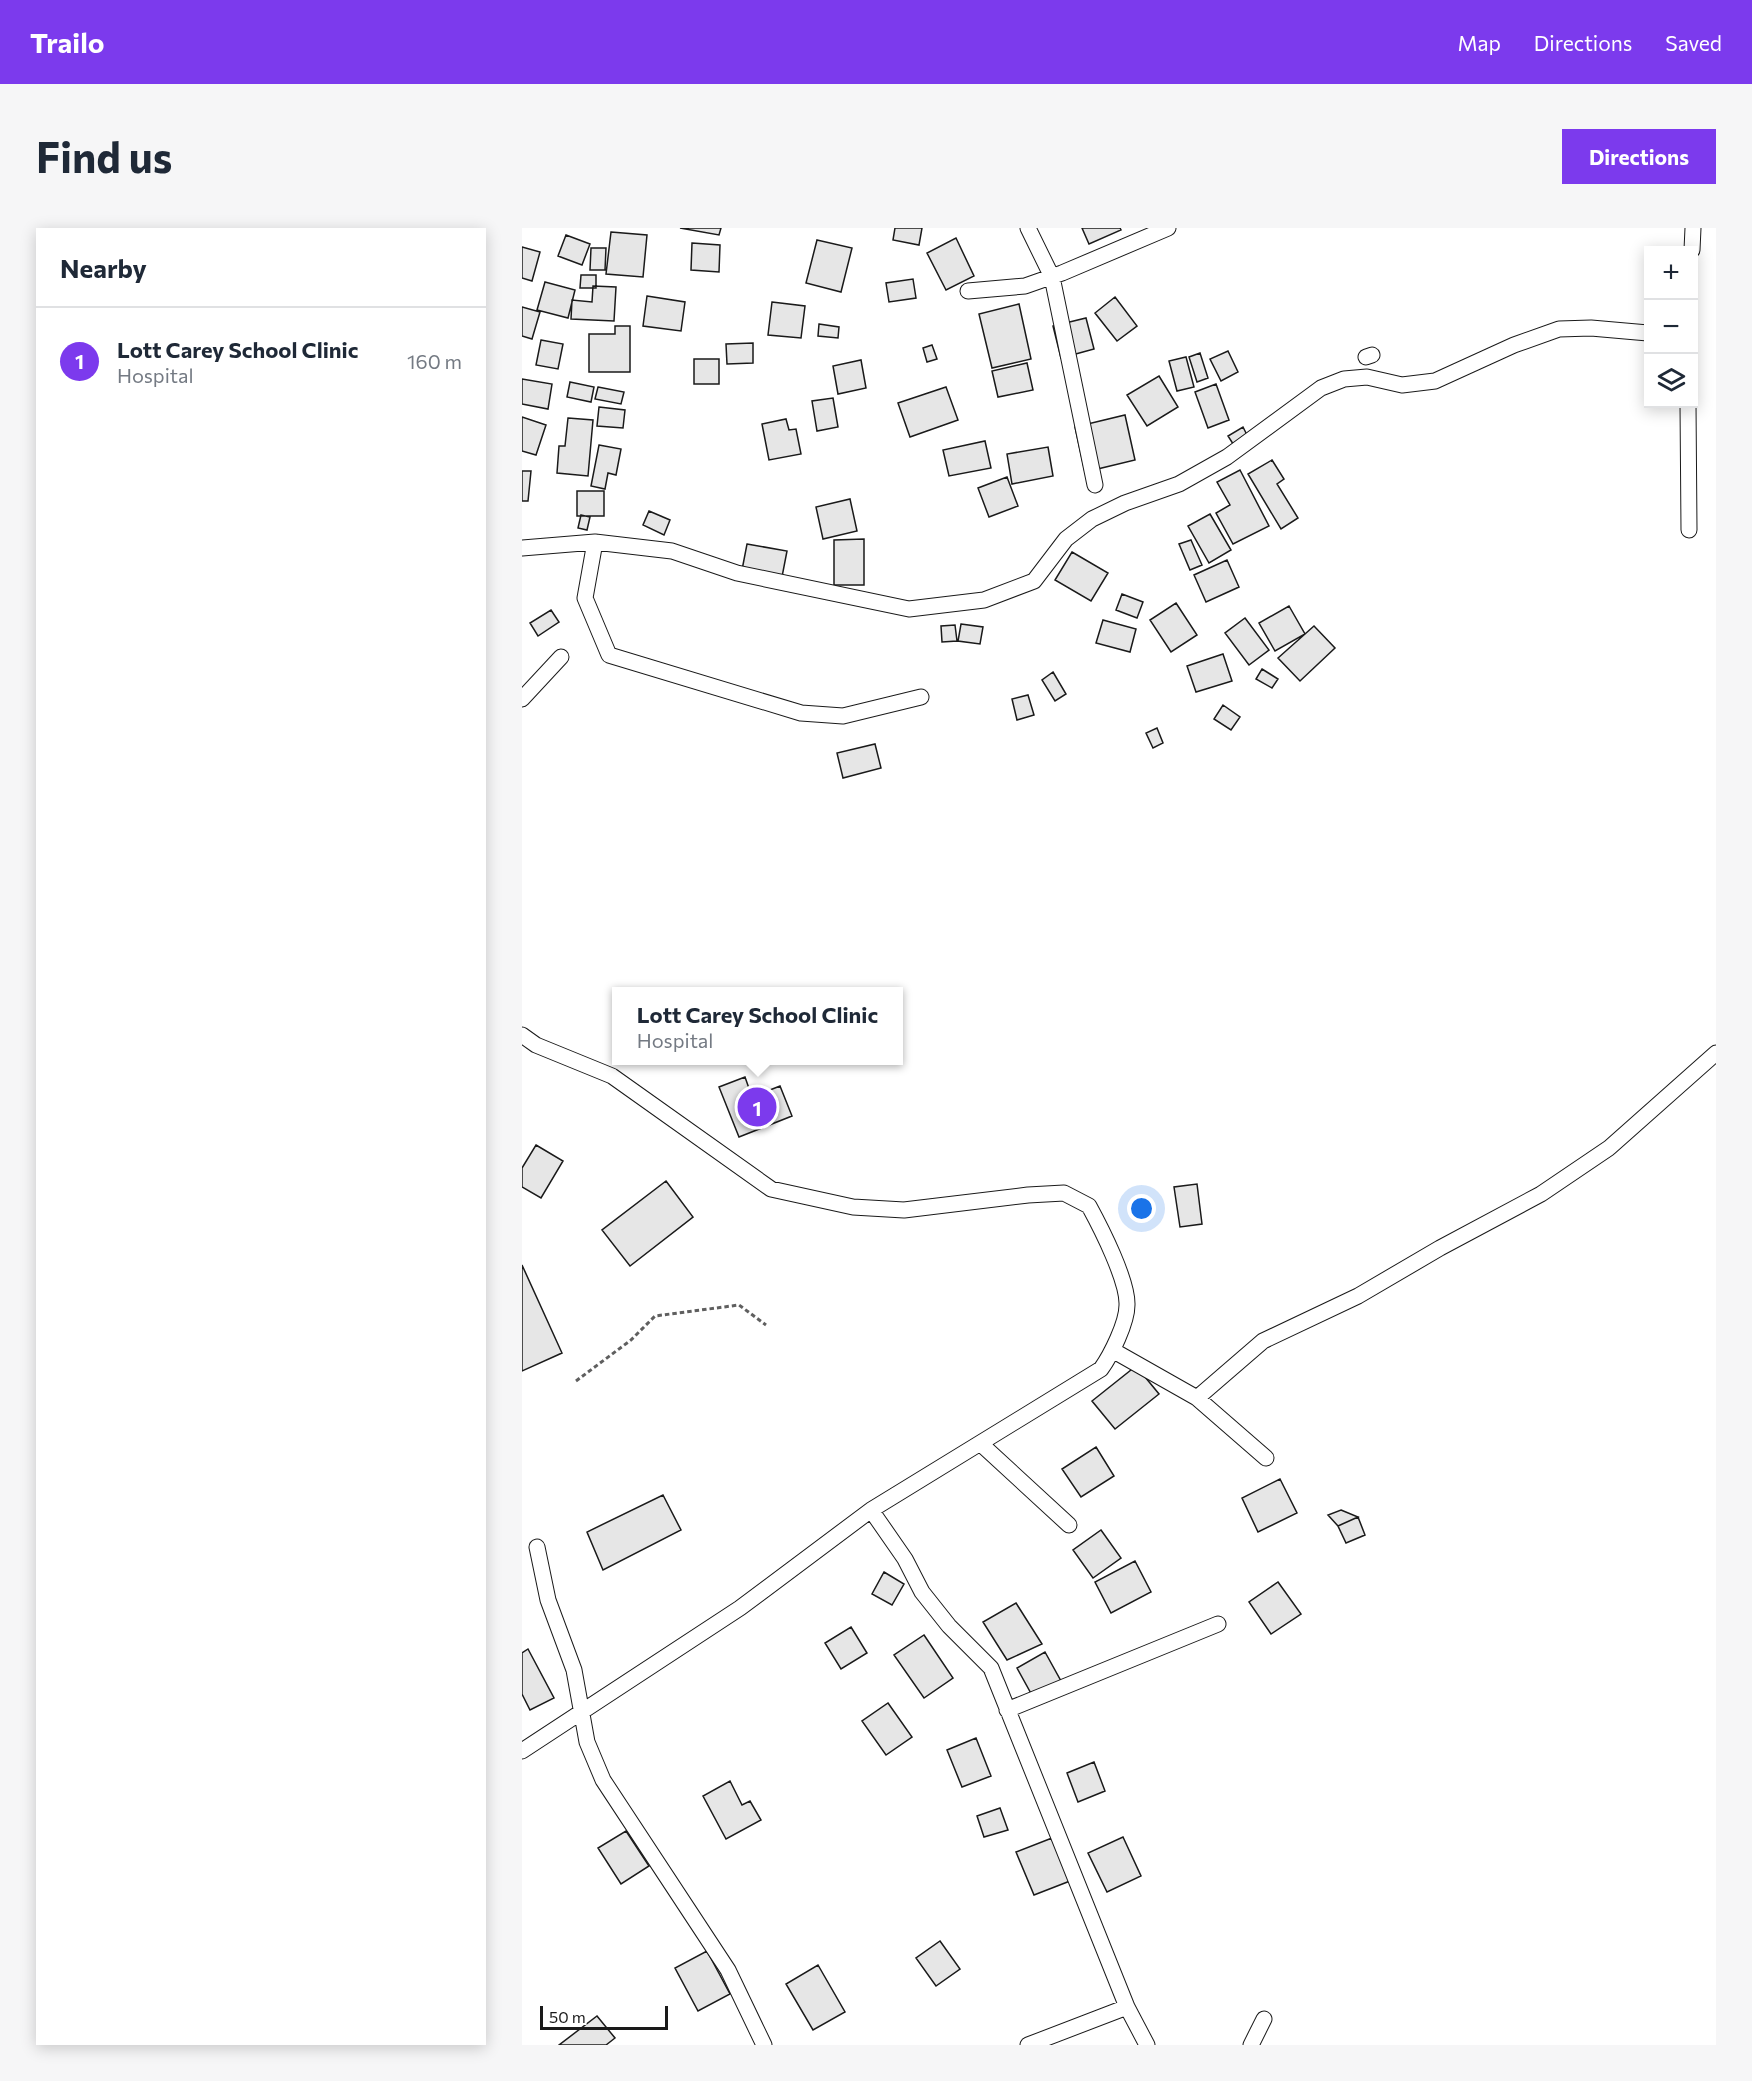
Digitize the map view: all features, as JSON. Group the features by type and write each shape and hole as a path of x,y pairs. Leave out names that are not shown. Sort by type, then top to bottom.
{"street":[{"path":"1028,228 1052,277 1095,485"},
{"path":"968,291 1025,286 1052,277 1168,228"},
{"path":"1692,246 1693,228"},
{"path":"522,548 595,542 672,551 737,573 909,609 984,600 1034,581 1066,538 1092,519 1125,503 1179,484 1227,457 1321,388 1344,379 1367,377 1402,385 1435,381 1515,345 1559,329 1592,328 1644,333"},
{"path":"1688,408 1689,530"},
{"path":"595,542 585,598 609,655 801,713 843,716 921,697"},
{"path":"522,699 561,657"},
{"path":"522,1035 536,1045 612,1076 771,1189 853,1207 904,1210 1028,1195 1064,1193 1089,1206 1119,1271 1127,1306 1114,1351 1101,1369 871,1510 740,1608 522,1751"},
{"path":"1197,1398 1263,1341 1358,1296 1440,1248 1541,1194 1609,1148 1716,1053"},
{"path":"1114,1351 1197,1398 1266,1458"},
{"path":"981,1444 1069,1525"},
{"path":"871,1510 906,1559 922,1593 949,1626 991,1668 1127,2007 1147,2045"},
{"path":"537,1547 548,1600 574,1670 587,1742 603,1780 728,1970 764,2045"},
{"path":"1007,1710 1218,1624"},
{"path":"1028,2045 1127,2007"},
{"path":"1251,2045 1264,2019"}],"path":[{"path":"576,1381 631,1340 655,1316 739,1305 766,1325"}],"building":[{"path":"680,228 721,228 719,235"},
{"path":"895,228 922,228 919,245 893,240"},
{"path":"1082,228 1120,228 1121,230 1089,244"},
{"path":"611,232 647,235 643,277 606,274"},
{"path":"566,235 590,244 582,265 558,256"},
{"path":"956,238 974,276 946,290 927,253"},
{"path":"817,240 852,248 841,292 806,283"},
{"path":"692,243 720,245 719,272 691,270"},
{"path":"522,247 540,252 532,281 522,278"},
{"path":"591,248 606,248 605,270 590,270"},
{"path":"581,275 596,275 596,288 580,288"},
{"path":"913,279 916,298 889,302 886,283"},
{"path":"545,282 575,290 568,318 537,310"},
{"path":"593,286 616,287 614,321 571,319 572,300 592,302"},
{"path":"647,296 685,302 681,331 643,326"},
{"path":"1115,297 1137,326 1117,341 1095,313"},
{"path":"772,302 805,306 801,338 768,335"},
{"path":"1019,304 1031,359 992,368 979,314"},
{"path":"522,307 540,312 532,339 522,336"},
{"path":"1086,318 1094,349 1061,358 1053,326"},
{"path":"819,324 839,327 838,338 818,336"},
{"path":"615,326 630,326 630,372 589,372 589,334 615,334"},
{"path":"541,340 563,344 558,369 536,365"},
{"path":"753,343 753,363 727,364 726,344"},
{"path":"932,345 937,359 927,362 923,348"},
{"path":"1228,351 1238,372 1221,381 1210,359"},
{"path":"1200,353 1208,378 1197,382 1189,357"},
{"path":"1186,357 1194,387 1177,391 1169,361"},
{"path":"694,359 719,359 719,384 694,384"},
{"path":"861,360 866,388 838,394 833,366"},
{"path":"1027,363 1033,390 998,397 992,371"},
{"path":"1159,376 1178,407 1147,426 1127,395"},
{"path":"522,379 552,384 548,409 522,404"},
{"path":"570,382 594,387 591,402 567,397"},
{"path":"1216,384 1229,420 1208,428 1195,392"},
{"path":"598,387 624,392 621,404 595,399"},
{"path":"946,387 958,420 910,437 898,403"},
{"path":"833,398 838,427 817,431 812,401"},
{"path":"599,407 625,410 623,428 597,426"},
{"path":"1125,415 1135,460 1085,472 1075,427"},
{"path":"522,417 546,425 536,455 522,451"},
{"path":"568,418 593,420 588,476 557,473 559,446 565,446"},
{"path":"786,419 789,430 796,429 801,454 769,460 762,424"},
{"path":"1243,427 1249,439 1235,447 1228,436"},
{"path":"985,441 991,468 949,476 943,450"},
{"path":"599,445 621,449 616,475 608,473 605,489 591,486"},
{"path":"1048,447 1053,476 1012,484 1007,454"},
{"path":"1272,460 1284,479 1277,484 1298,518 1281,529 1248,474"},
{"path":"1240,470 1269,526 1233,544 1216,513 1230,505 1217,482"},
{"path":"522,471 531,471 528,501 522,501"},
{"path":"1007,477 1018,506 989,517 978,488"},
{"path":"577,491 604,491 604,516 577,516"},
{"path":"850,499 857,531 823,539 816,507"},
{"path":"649,511 670,520 664,535 643,525"},
{"path":"1210,514 1231,550 1209,563 1188,526"},
{"path":"581,515 590,517 587,530 578,528"},
{"path":"864,539 864,585 834,585 834,540"},
{"path":"1191,540 1202,565 1190,570 1179,544"},
{"path":"747,544 787,551 782,577 742,570"},
{"path":"1072,552 1108,573 1091,601 1055,580"},
{"path":"1227,560 1239,587 1206,602 1194,575"},
{"path":"1122,594 1143,602 1137,618 1116,610"},
{"path":"1176,603 1197,635 1171,652 1150,620"},
{"path":"1289,606 1305,634 1275,651 1259,623"},
{"path":"551,610 559,622 538,636 530,623"},
{"path":"1245,618 1269,650 1249,665 1225,633"},
{"path":"1103,620 1136,629 1130,652 1096,643"},
{"path":"961,624 983,627 980,644 958,641"},
{"path":"955,625 957,641 942,642 941,626"},
{"path":"1314,626 1335,648 1300,681 1278,658"},
{"path":"1223,654 1232,681 1196,692 1187,666"},
{"path":"1262,669 1278,679 1272,688 1256,679"},
{"path":"1053,672 1066,694 1055,701 1042,680"},
{"path":"1028,695 1034,715 1017,720 1012,699"},
{"path":"1223,705 1240,717 1231,730 1214,719"},
{"path":"1157,728 1163,743 1153,748 1146,733"},
{"path":"875,744 881,768 843,778 837,753"},
{"path":"745,1077 752,1097 780,1086 792,1116 739,1137 719,1087"},
{"path":"536,1145 563,1161 541,1198 522,1187 522,1168"},
{"path":"666,1181 693,1217 630,1266 602,1230"},
{"path":"1197,1184 1202,1224 1180,1227 1174,1187"},
{"path":"522,1265 562,1353 522,1371"},
{"path":"1136,1366 1159,1394 1115,1429 1092,1401"},
{"path":"1096,1447 1114,1476 1081,1497 1062,1469"},
{"path":"1280,1479 1297,1513 1258,1532 1242,1498"},
{"path":"663,1495 681,1530 603,1570 587,1532"},
{"path":"1341,1510 1358,1517 1338,1526 1328,1515"},
{"path":"1358,1517 1365,1535 1346,1543 1338,1526"},
{"path":"1101,1530 1121,1558 1093,1578 1073,1550"},
{"path":"1135,1561 1151,1592 1111,1613 1095,1582"},
{"path":"884,1572 904,1584 892,1605 872,1594"},
{"path":"1278,1582 1301,1614 1271,1634 1249,1602"},
{"path":"1016,1603 1042,1644 1007,1660 983,1622"},
{"path":"851,1627 867,1653 841,1669 825,1643"},
{"path":"924,1635 953,1678 924,1698 894,1655"},
{"path":"528,1649 554,1698 530,1710 522,1694 522,1653"},
{"path":"1045,1652 1061,1681 1033,1697 1017,1668"},
{"path":"888,1703 912,1737 886,1755 862,1721"},
{"path":"976,1738 991,1776 962,1787 947,1750"},
{"path":"1094,1762 1105,1791 1078,1802 1067,1773"},
{"path":"730,1781 742,1805 750,1801 761,1820 726,1839 703,1796"},
{"path":"1000,1808 1008,1830 984,1837 977,1816"},
{"path":"626,1831 649,1866 621,1884 598,1848"},
{"path":"1123,1837 1141,1876 1107,1892 1088,1853"},
{"path":"1052,1838 1070,1881 1034,1895 1016,1852"},
{"path":"940,1941 960,1969 936,1986 916,1958"},
{"path":"707,1951 730,1994 698,2011 675,1968"},
{"path":"818,1965 845,2012 813,2030 786,1984"},
{"path":"597,2016 615,2038 606,2045 559,2045"}],"place":[{"name":"Lott Carey School Clinic","path":"757,1107"}]}
